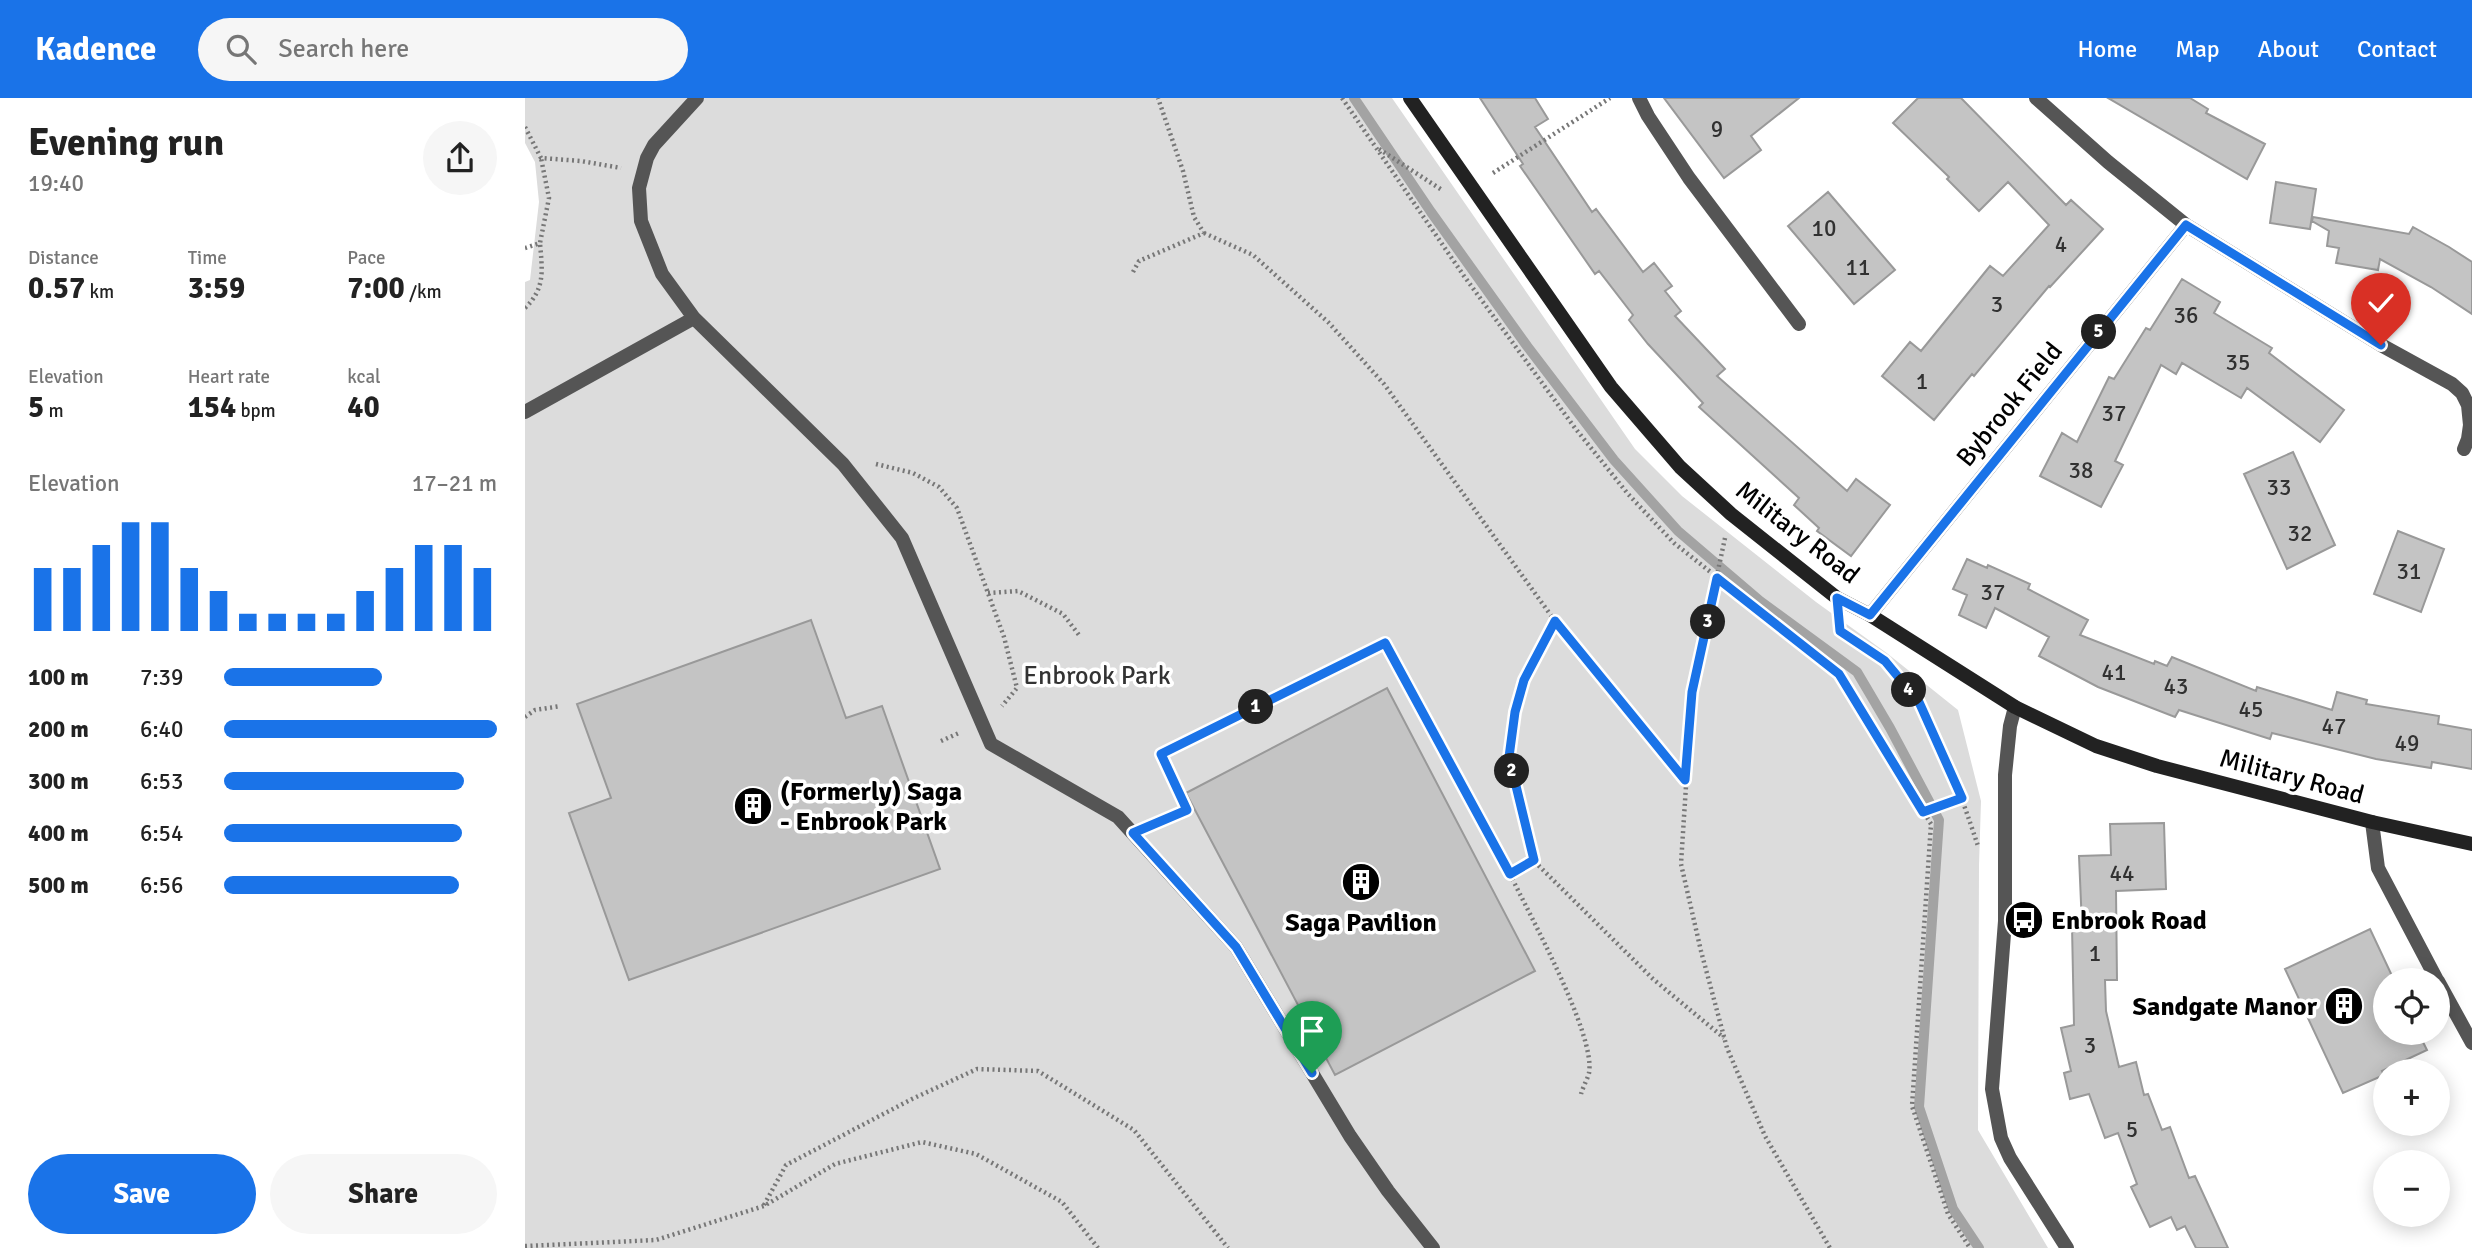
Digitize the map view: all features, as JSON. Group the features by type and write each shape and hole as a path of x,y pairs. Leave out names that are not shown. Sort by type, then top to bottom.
{"main road":[{"name":"Military Road","path":"1410,98 1611,387 1680,467 1731,514 1837,598 1870,615 2015,707 2096,746 2157,766 2372,822 2472,844"}],"street":[{"path":"697,98 654,145 639,188 641,221 662,274 694,318 843,464 902,538 980,724 991,744 1118,817 1236,947 1350,1136 1388,1191 1433,1248"},
{"path":"1639,98 1689,178 1799,324"},
{"path":"2036,98 2108,162 2186,225 2381,345 2452,384 2462,393 2468,405 2469,439 2464,449"},
{"name":"Bybrook Field","path":"1870,615 2186,225"},
{"path":"525,412 694,318"},
{"path":"2015,707 2010,726 2005,775 2005,921 1992,1089 1998,1128 2010,1158 2067,1248"},
{"path":"2372,822 2378,868 2430,968"},
{"path":"2450,1004 2472,1043"}],"path":[{"path":"1158,98 1183,171 1194,217 1204,233 1253,255 1328,321 1384,384 1555,621 1685,780"},
{"path":"1342,98 1464,276 1628,494 1674,543 1839,674 1931,824 1912,1106 1948,1214 1970,1248"},
{"path":"1486,177 1610,98"},
{"path":"525,127 541,158 549,198 540,243 541,285 525,308"},
{"path":"1374,145 1451,196"},
{"path":"541,158 582,160 643,172"},
{"path":"1133,272 1139,261 1204,233"},
{"path":"525,248 540,243"},
{"path":"843,464 873,463 913,473 939,487 957,508 1005,637 1017,688 1005,704 980,724 941,741"},
{"path":"1720,555 1692,692 1681,864 1724,1038 1765,1136 1830,1248"},
{"path":"988,593 1018,591 1063,614 1079,635"},
{"path":"1837,598 1840,631 1885,661 1919,702 1962,798 1979,851"},
{"path":"1555,621 1524,680 1515,712 1509,757 1534,860 1653,979 1724,1038"},
{"path":"1133,833 1187,810 1161,754 1385,643 1510,874 1576,1012 1589,1072 1581,1094"},
{"path":"525,717 535,710 561,706"},
{"path":"1923,812 1962,798"},
{"path":"1510,874 1534,860"},
{"path":"764,1206 786,1165 912,1099 977,1069 1038,1071 1134,1130 1228,1248"},
{"path":"525,1246 656,1240 764,1206 835,1164 922,1142 976,1154 1062,1202 1098,1248"}],"green space":[{"name":"Enbrook Park","path":"525,98 1392,98 1635,449 1682,496 1958,710 1981,801 1978,1130 2048,1248 525,1248 525,282 530,280 539,202 535,162 525,143"}],"building":[{"path":"1480,98 1535,98 1548,119 1535,127 1592,212 1596,209 1643,272 1654,263 1672,286 1665,291 1681,311 1675,316 1725,369 1717,376 1847,491 1856,479 1890,505 1851,556 1817,531 1819,528 1794,505 1799,498 1699,407 1703,403 1629,320 1633,315 1599,271 1595,274 1520,166 1523,164"},
{"path":"1664,98 1799,98 1751,136 1761,150 1724,178"},
{"path":"1918,98 1961,98 2066,205 2071,200 2103,229 2049,286 1934,420 1882,376 1910,342 1921,351 1990,266 2003,276 2049,225 2008,182 1979,211 1947,179 1949,177 1893,123"},
{"path":"2108,98 2190,98 2208,109 2206,113 2265,144 2247,179"},
{"path":"2276,182 2316,189 2310,229 2270,223"},
{"path":"1828,192 1895,270 1854,304 1788,226"},
{"path":"2313,217 2409,234 2413,227 2449,247 2472,262 2472,314 2431,287 2380,259 2378,270 2336,263 2339,248 2327,246 2329,231 2312,221"},
{"path":"2182,279 2220,302 2214,313 2272,348 2269,353 2344,410 2320,442 2247,388 2241,398 2182,363 2176,374 2161,365 2115,461 2123,465 2101,507 2040,476 2062,433 2077,442 2109,377 2114,379 2146,328 2150,330"},
{"path":"2293,452 2335,545 2287,569 2244,474"},
{"path":"2398,531 2444,549 2421,612 2374,594"},
{"path":"1967,559 1987,568 1988,565 2030,584 2028,589 2088,620 2080,635 2154,664 2155,661 2167,666 2172,657 2256,691 2257,687 2332,710 2337,692 2367,700 2366,704 2439,716 2438,724 2472,730 2472,769 2432,762 2431,768 2376,759 2272,733 2270,739 2179,710 2175,717 2098,687 2039,656 2049,637 1995,608 1986,628 1959,615 1967,595 1953,589"},
{"name":"(Formerly) Saga - Enbrook Park","path":"811,620 846,718 882,706 940,869 629,980 569,813 611,798 577,704"},
{"name":"Saga Pavilion","path":"1387,688 1535,971 1335,1075 1186,793"},
{"path":"2164,823 2166,889 2116,891 2117,980 2105,980 2106,1011 2119,1067 2136,1062 2144,1095 2148,1094 2162,1130 2170,1127 2189,1178 2195,1176 2228,1248 2196,1248 2185,1226 2177,1230 2171,1217 2150,1227 2131,1187 2137,1184 2118,1133 2105,1138 2089,1094 2070,1099 2064,1073 2071,1071 2061,1028 2074,1025 2072,926 2082,926 2079,856 2111,855 2110,824"},
{"name":"Sandgate Manor","path":"2370,929 2388,968 2373,968 2373,1045 2424,1045 2427,1050 2408,1059 2373,1059 2373,1080 2343,1093 2285,969"}],"waterway":[{"path":"1354,98 1527,346 1614,460 1678,531 1760,601 1857,672 1890,728 1939,820 1919,1107 1953,1209 1979,1248"}],"place":[{"name":"(Formerly) Saga - Enbrook Park","path":"753,806"},
{"name":"Saga Pavilion","path":"1361,882"},
{"name":"Enbrook Road","path":"2024,920"},
{"name":"Sandgate Manor","path":"2344,1006"}],"route":[{"path":"1312,1073 1236,947 1133,833 1187,810 1161,754 1385,643 1510,874 1534,860 1509,757 1515,712 1524,680 1555,621 1685,780 1692,692 1717,578 1839,674 1923,812 1962,798 1919,702 1885,661 1840,631 1837,598 1870,615 2186,225 2381,345"}]}
